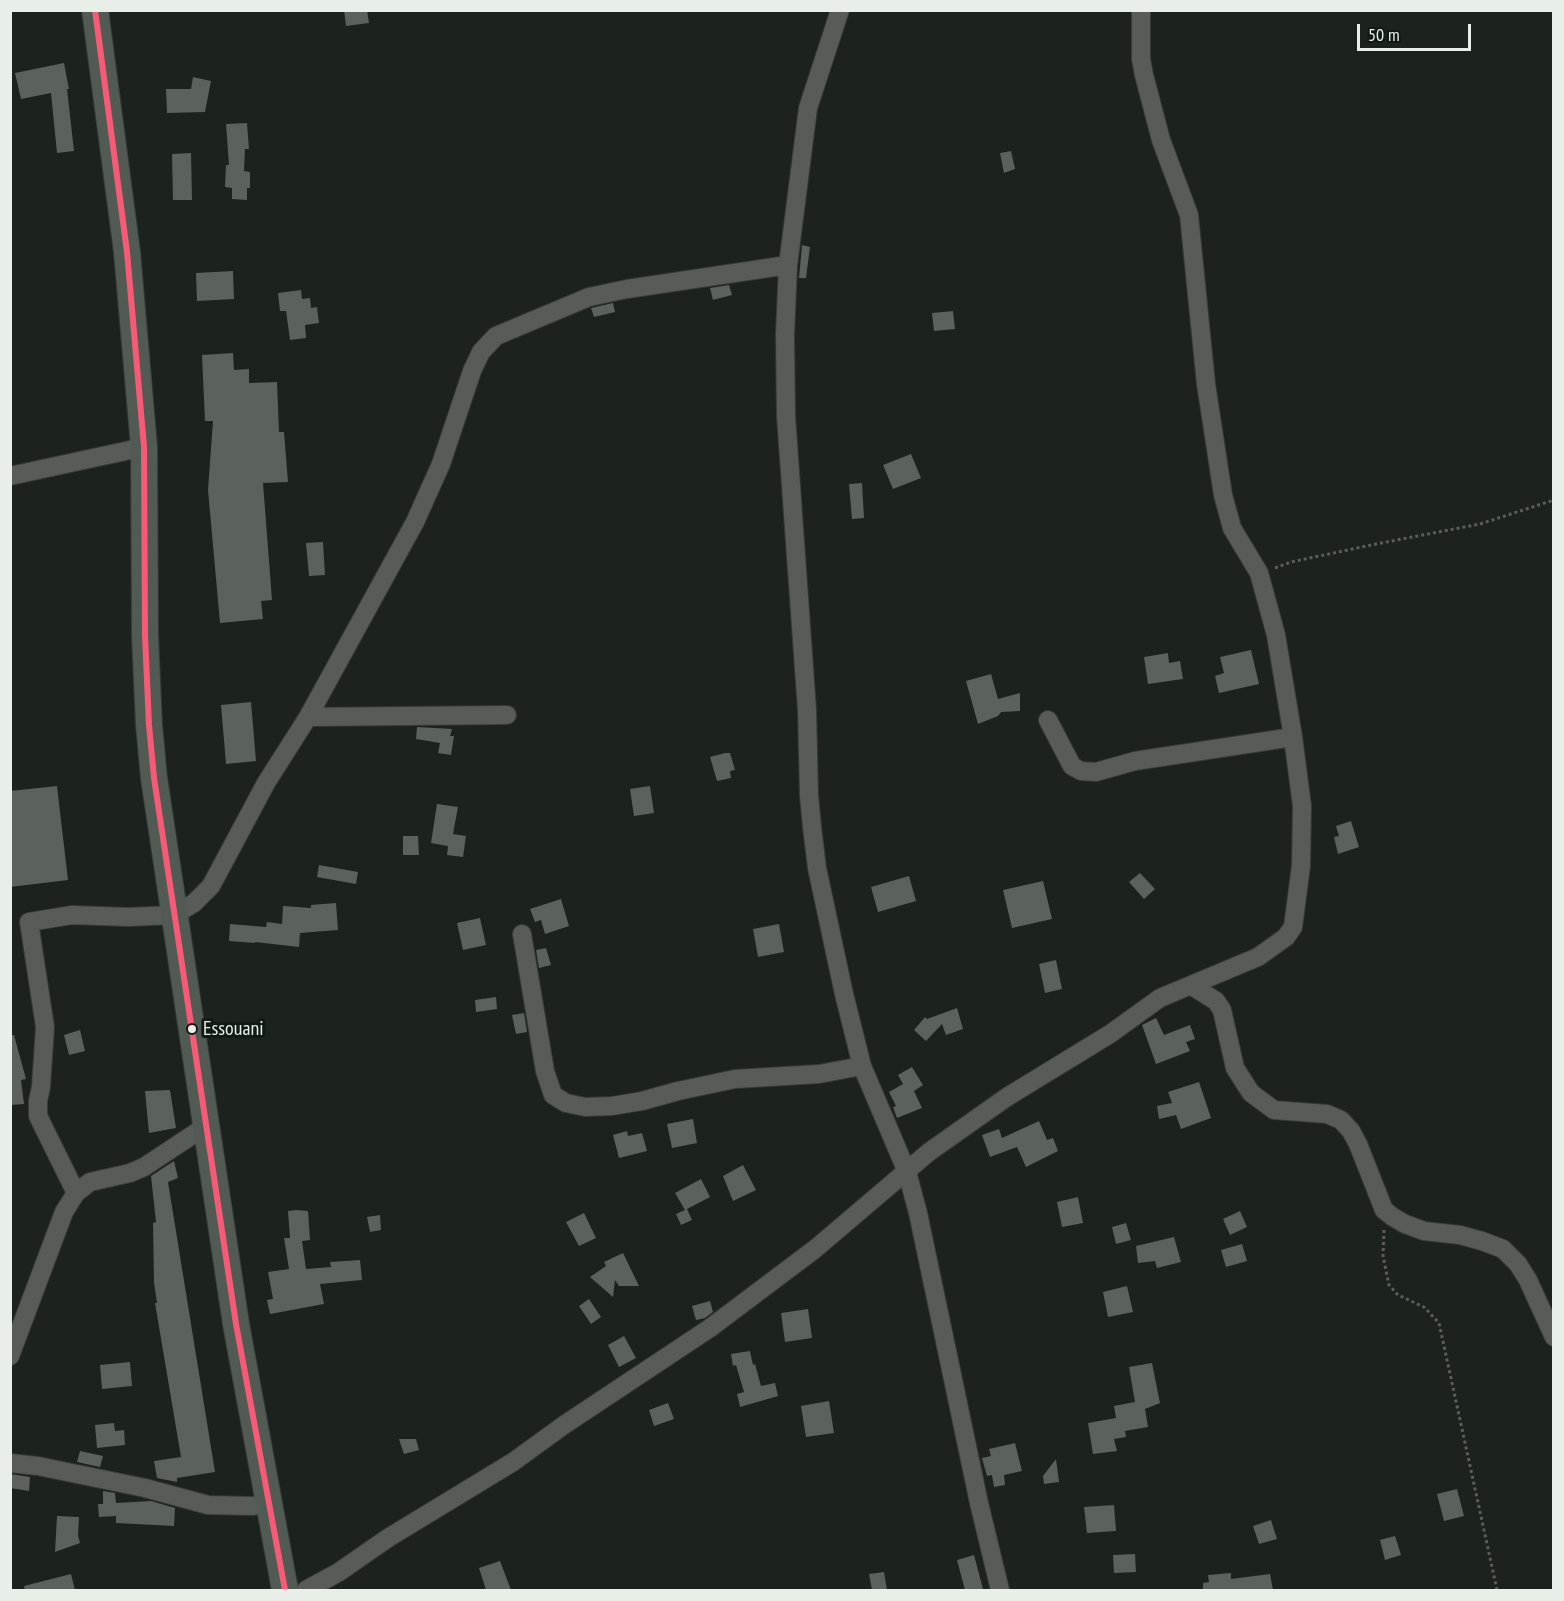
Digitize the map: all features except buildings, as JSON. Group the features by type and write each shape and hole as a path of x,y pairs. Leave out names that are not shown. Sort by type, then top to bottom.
{"main road":[{"path":"95,10 127,252 144,447 145,636 154,778 236,1324 285,1590"}],"street":[{"path":"840,10 808,108 788,265 785,335 786,416 807,710 812,827 819,877 862,1066 906,1172 918,1213 979,1503 1000,1590"},
{"path":"306,1590 339,1572 388,1538 513,1462 564,1425 710,1328 815,1249 930,1152 1007,1097 1110,1034 1160,998 1258,957 1286,937 1293,927 1301,866 1302,806 1293,737 1276,635 1259,573 1232,528 1223,495 1206,384 1189,215 1161,140 1144,75 1141,59 1141,10"},
{"path":"76,1193 38,1116 45,1027 44,1007 29,921 72,915 174,915 194,903 211,886 266,783 308,717 415,522 441,464 472,371 481,352 496,336 589,297 627,289 788,265"},
{"path":"10,476 144,447"},
{"path":"308,717 507,716"},
{"path":"1048,720 1072,766 1081,771 1096,772 1135,761 1293,737"},
{"path":"522,934 545,1071 553,1095 566,1103 585,1107 612,1106 735,1079 819,1074 862,1066"},
{"path":"1192,986 1216,1001 1222,1010 1235,1068 1251,1093 1274,1110 1327,1114 1341,1120 1351,1131 1384,1210 1405,1224 1424,1231 1460,1235 1503,1250 1518,1264 1528,1280 1554,1337"},
{"path":"10,1356 64,1212 76,1193 90,1182 130,1173 144,1167 206,1126"},
{"path":"10,1463 38,1466 145,1488 208,1505 244,1506 269,1503"}],"path":[{"path":"1259,573 1291,562 1480,524 1554,500"},
{"path":"1384,1210 1383,1256 1389,1285 1398,1295 1425,1307 1439,1323 1497,1590"}],"transit line":[{"path":"95,10 127,252 144,447 145,636 154,778 236,1324 285,1590"}],"place":[{"name":"Essouani","path":"192,1029"}]}
